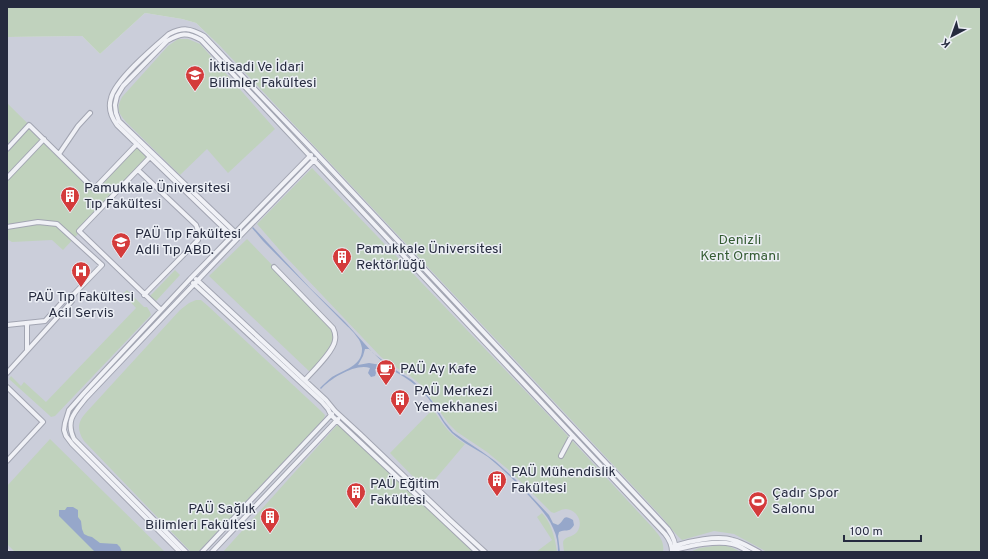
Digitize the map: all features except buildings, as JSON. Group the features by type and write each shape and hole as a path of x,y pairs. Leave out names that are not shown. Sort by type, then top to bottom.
{"street":[{"path":"238,238 117,125 113,120 110,110 110,100 112,94 121,80 169,34 177,30 187,28 204,36 314,151 668,529 672,535 674,549"},
{"path":"233,234 119,121 116,113 115,105 117,96 123,86 167,42 175,36 184,34 201,40 665,534 674,549"},
{"path":"59,154 78,126 90,113"},
{"path":"7,149 29,125 94,189 137,144"},
{"path":"7,178 44,139"},
{"path":"180,552 72,444 66,436 64,423 69,410 84,393 191,278 314,151"},
{"path":"186,552 74,439 70,431 70,423 73,414 86,398 196,282 318,156"},
{"path":"150,157 79,231 161,310"},
{"path":"138,170 196,225 199,233 198,240 144,295"},
{"path":"7,227 38,222 57,224 102,265 74,294 67,297 45,321 7,325"},
{"path":"274,267 333,328 336,335 332,349 305,380"},
{"path":"191,278 305,380 335,411 485,552"},
{"path":"196,282 322,402 331,415 477,552"},
{"path":"7,373 72,301 74,294"},
{"path":"27,323 27,351"},
{"path":"7,387 44,422 7,461"},
{"path":"202,552 335,411"},
{"path":"212,552 341,416"},
{"path":"561,456 573,436"},
{"path":"674,549 716,538 725,538 742,543 759,552"},
{"path":"674,549 724,543 732,544 749,552"}],"shaded area":[{"path":"145,13 182,19 196,23 221,47 981,541 981,552 11,552 7,547 7,37 82,36 100,54"}],"green space":[{"name":"Denizli Kent Ormanı","path":"7,7 981,7 981,552 767,552 734,534 714,531 682,540 520,365 221,47 196,23 182,19 145,13 100,54 82,36 7,37"},
{"path":"178,39 188,39 200,44 275,129 228,173 207,149 180,175 126,122 120,113 119,105 122,97 168,46"},
{"path":"7,103 94,189 137,144 150,157 63,250 52,240 12,242 7,239"},
{"path":"312,168 553,420 652,527 662,541 663,552 564,552 563,541 575,534 579,528 580,524 576,514 566,509 554,513 551,512 510,471 487,452 457,432 448,423 421,385 381,357 284,255 257,224"},
{"path":"247,239 333,328 336,335 332,349 310,372 209,276"},
{"path":"175,270 180,275 156,301 150,296"},
{"path":"127,290 144,307 147,307 151,315 55,416 51,417 9,379 11,376 21,386 24,382 46,402 136,308 123,294"},
{"path":"196,300 201,300 208,306 325,415 322,421 198,552 191,552 84,441 79,430 79,425 85,413 180,310"},
{"path":"433,409 447,429 465,444 426,490 390,453"},
{"path":"338,424 477,552 223,552"},
{"path":"50,439 165,552 15,552 7,544 7,486"},
{"path":"542,513 552,531 557,552 536,552 552,540 537,517"},
{"path":"722,545 731,547 741,552 690,552 699,548"}],"water":[{"path":"253,227 310,288 263,241 252,228"},
{"path":"310,288 345,322 372,351 365,349 358,365 369,363 387,366 374,354 412,380 432,401 444,421 453,432 495,461 515,479 549,515 553,523 558,525 565,517 573,520 574,525 571,529 559,532 560,552 558,552 556,537 551,524 537,504 494,462 452,433 424,393 404,377 396,372 381,368 375,369 375,376 371,377 368,373 370,368 364,367 344,372 331,380 321,389 320,388 332,377 352,367 356,363 361,354 362,348 353,331"},
{"path":"67,507 73,507 78,510 78,517 81,521 84,534 92,537 100,543 117,544 122,552 95,552 59,516 59,510 65,510"}],"place":[{"name":"İktisadi Ve İdari Bilimler Fakültesi","path":"195,92"},
{"name":"Pamukkale Üniversitesi Tıp Fakültesi","path":"70,213"},
{"name":"PAÜ Tıp Fakültesi Adli Tıp ABD.","path":"121,259"},
{"name":"Pamukkale Üniversitesi Rektörlüğü","path":"342,274"},
{"name":"PAÜ Tıp Fakültesi Acil Servis","path":"81,288"},
{"name":"PAÜ Ay Kafe","path":"386,386"},
{"name":"PAÜ Merkezi Yemekhanesi","path":"400,416"},
{"name":"PAÜ Mühendislik Fakültesi","path":"497,497"},
{"name":"PAÜ Eğitim Fakültesi","path":"356,509"},
{"name":"Çadır Spor Salonu","path":"758,518"},
{"name":"PAÜ Sağlık Bilimleri Fakültesi","path":"270,534"}]}
